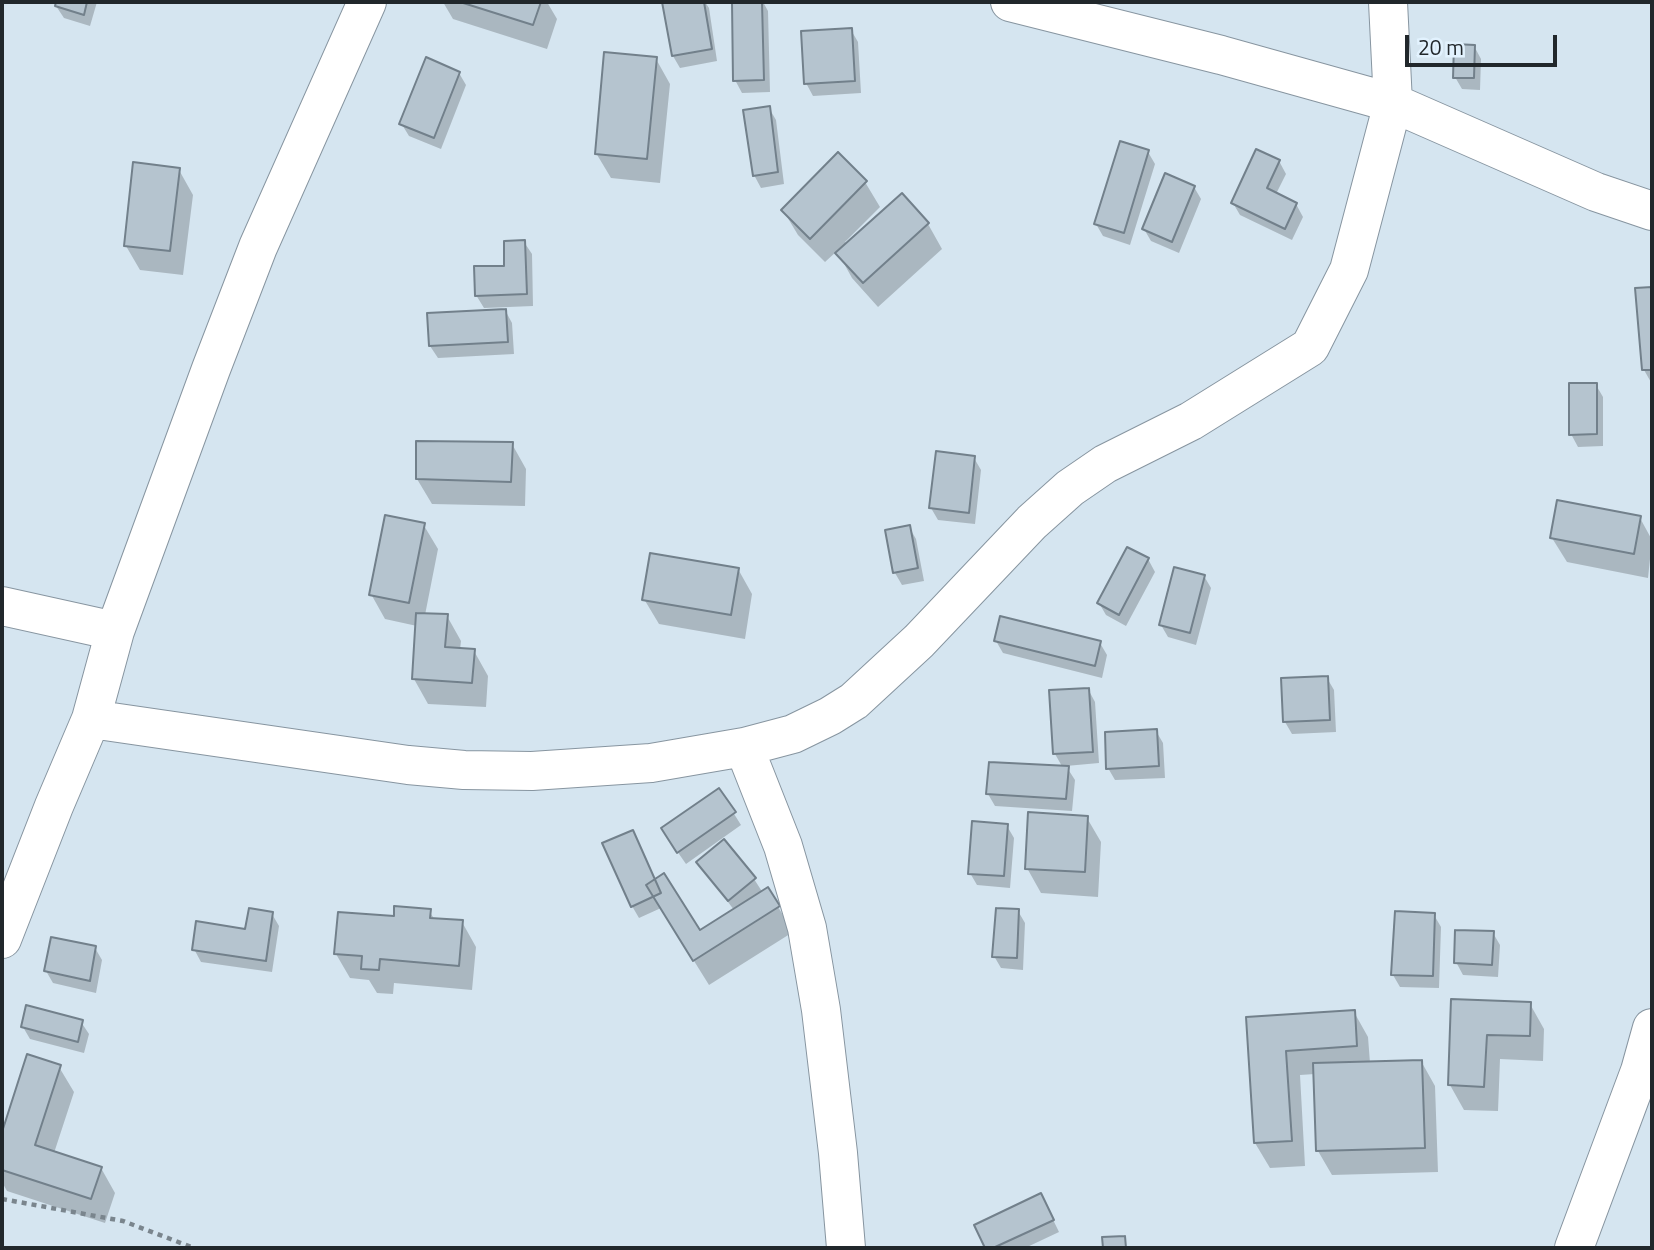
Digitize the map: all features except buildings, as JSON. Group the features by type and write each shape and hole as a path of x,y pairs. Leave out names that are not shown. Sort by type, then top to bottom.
{"street":[{"path":"2,939 91,719 115,631 258,247 367,2"},
{"path":"1010,2 1221,55 1393,103 1596,192 1652,211"},
{"path":"91,719 408,765 464,770 532,771 637,764 744,747 793,734 830,716 854,701 919,641 1032,522 1070,488 1105,464 1191,421 1310,346 1349,270 1393,103 1388,2"},
{"path":"2,606 115,631"},
{"path":"744,747 783,846 807,928 821,1010 846,1248"},
{"path":"1574,1248 1640,1071 1652,1028"}],"path":[{"path":"2,1199 123,1221 194,1248"}]}
